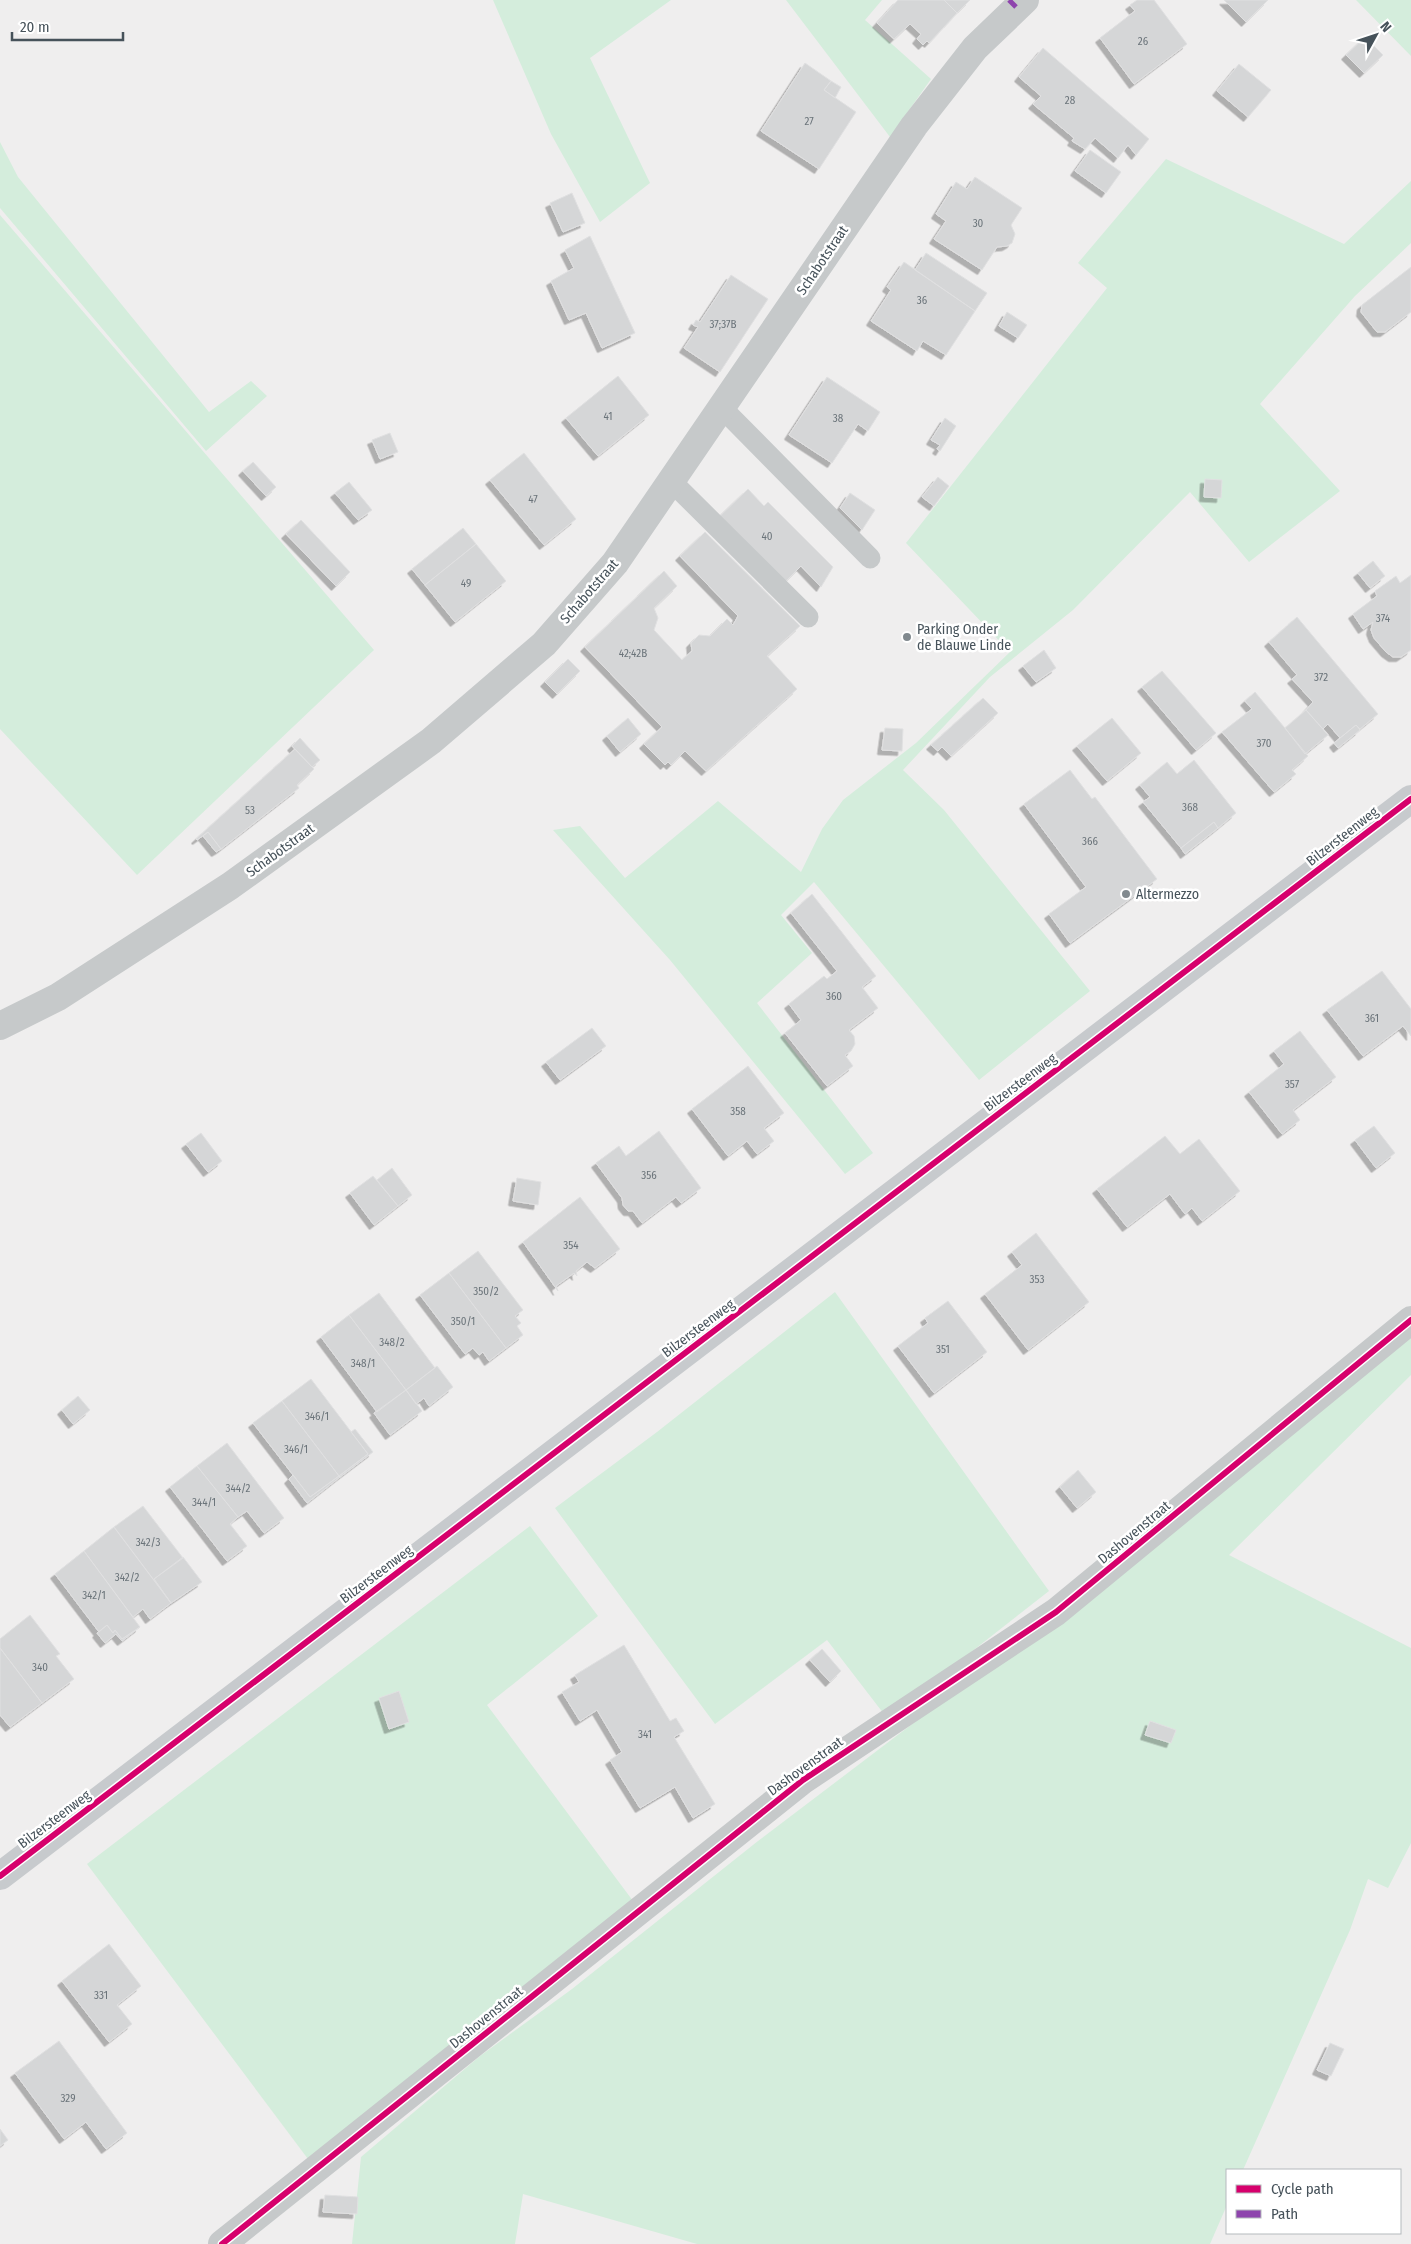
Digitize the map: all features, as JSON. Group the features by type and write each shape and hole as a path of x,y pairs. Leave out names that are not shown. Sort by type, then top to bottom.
{"main road":[{"name":"Bilzersteenweg","path":"0,1876 1411,799"}],"street":[{"name":"Schabotstraat","path":"0,1026 58,997 230,886 431,741 544,644 615,563 914,126 975,48 1025,0"},
{"name":"Dashovenstraat","path":"222,2244 803,1780 1056,1612 1411,1320"}],"lane":[{"path":"722,408 870,558"},
{"path":"671,482 808,617"}],"green space":[{"path":"493,0 671,0 590,58 650,183 600,222 551,134"},
{"path":"786,0 882,0 865,20 931,79 890,137"},
{"path":"1356,0 1411,0 1411,56"},
{"path":"0,142 18,177 209,412 251,381 267,396 206,451 0,208"},
{"path":"1166,159 1344,244 1411,181 1411,243 1355,296 1260,404 1340,491 1249,562 1190,492 1073,610 990,677 903,770 944,810 1090,991 979,1080 814,882 781,915 812,953 757,1003 873,1153 845,1174 670,960 553,830 580,826 625,878 718,801 801,872 822,829 843,800 916,743 1010,652 906,543 1107,288 1078,263"},
{"path":"0,215 374,650 137,875 0,729"},
{"path":"835,1292 1049,1591 887,1718 827,1640 715,1724 555,1508 657,1432"},
{"path":"1411,1332 1411,1375 1229,1555 1411,1648 1411,1843 1388,1888 1368,1879 1350,1930 1243,2169 1226,2169 1226,2207 1210,2244 697,2244 523,2194 515,2244 352,2244 361,2157 480,2056 572,1989 758,1841 1172,1527"},
{"path":"530,1526 598,1616 487,1705 636,1905 308,2159 87,1864"}],"building":[{"path":"898,0 944,0 957,13 929,43 927,41 923,45 917,39 921,34 910,24 894,39 877,23"},
{"path":"944,0 970,0 957,13"},
{"path":"1137,0 1154,0 1187,44 1134,84 1100,38 1135,11 1130,5"},
{"path":"1224,0 1268,0 1246,22"},
{"path":"1365,37 1383,55 1364,73 1346,55"},
{"path":"1043,48 1149,139 1136,155 1128,145 1118,158 1095,138 1085,149 1072,141 1074,138 1033,104 1041,96 1019,77"},
{"path":"805,63 831,81 824,90 856,112 819,169 761,131"},
{"path":"1239,64 1271,90 1248,117 1217,91"},
{"path":"831,81 841,87 835,98 824,90"},
{"path":"1090,150 1121,172 1106,193 1075,171"},
{"path":"975,177 1022,208 1011,225 1015,234 1012,243 1007,246 997,247 982,270 934,239 946,221 936,214 956,182 967,189"},
{"path":"572,193 585,223 563,232 550,203"},
{"path":"590,236 635,333 602,348 586,313 569,320 551,281 574,268 565,250"},
{"path":"926,253 987,293 975,311 915,270"},
{"path":"904,262 975,311 946,355 923,341 917,351 871,321 891,290 887,287"},
{"path":"1411,267 1411,312 1385,332 1377,332 1361,312 1362,305"},
{"path":"731,275 768,299 720,372 684,348 698,327 693,325 696,320 700,322"},
{"path":"1007,312 1027,325 1018,338 999,326"},
{"path":"618,376 649,415 598,456 566,418"},
{"path":"827,377 880,412 868,431 858,424 832,463 789,435"},
{"path":"945,418 956,426 940,451 937,449 940,445 931,440"},
{"path":"390,433 398,452 380,459 372,440"},
{"path":"524,453 576,519 544,545 490,480"},
{"path":"253,462 276,487 266,496 243,471"},
{"path":"938,477 949,486 934,506 922,497"},
{"path":"1205,479 1222,480 1221,498 1204,497"},
{"path":"349,482 372,510 358,520 335,493"},
{"path":"748,489 764,506 768,502 833,567 821,587 801,566 785,582 717,519"},
{"path":"850,493 875,510 862,530 840,508"},
{"path":"301,520 350,572 336,586 286,534"},
{"path":"463,528 476,544 425,585 412,569"},
{"path":"705,532 800,626 767,656 797,689 706,771 685,751 671,765 668,762 665,765 644,744 662,727 585,647 664,571 677,586 654,608 658,618 654,630 682,660 692,651 691,643 699,635 710,636 727,619 733,625 738,616 680,556"},
{"path":"476,544 506,581 455,622 425,585"},
{"path":"1373,561 1385,576 1370,588 1358,573"},
{"path":"1411,575 1411,650 1401,657 1393,657 1374,638 1371,630 1373,622 1363,629 1353,614 1377,596 1375,591 1396,576 1400,583"},
{"path":"1297,617 1378,714 1360,729 1356,725 1340,738 1328,724 1323,729 1306,710 1313,702 1292,679 1297,675 1269,642"},
{"path":"1044,650 1056,668 1036,682 1023,666"},
{"path":"568,659 580,671 557,694 545,682"},
{"path":"1162,671 1216,733 1196,750 1142,687"},
{"path":"1255,692 1308,756 1292,770 1296,774 1274,792 1222,732 1252,709 1245,701"},
{"path":"983,698 998,713 951,756 942,747 938,751 931,745"},
{"path":"1306,710 1328,735 1305,754 1285,728"},
{"path":"628,718 641,734 620,752 607,736"},
{"path":"1112,718 1141,753 1107,781 1077,746"},
{"path":"1356,725 1360,730 1338,748 1334,743"},
{"path":"885,728 903,729 902,751 882,750"},
{"path":"300,738 320,760 312,767 292,746"},
{"path":"295,749 314,769 297,785 299,788 221,849 208,832 196,839"},
{"path":"1194,760 1236,813 1218,828 1214,822 1181,848 1143,802 1150,797 1140,785 1167,762 1177,774"},
{"path":"1070,770 1092,799 1095,797 1157,879 1070,943 1049,914 1086,887 1024,804"},
{"path":"1214,822 1218,828 1185,854 1181,848"},
{"path":"208,832 221,849 216,852 203,836"},
{"path":"812,894 876,976 862,987 878,1008 849,1030 854,1036 855,1044 851,1051 845,1055 853,1066 827,1086 785,1033 801,1020 789,1004 824,976 827,979 837,971 791,913"},
{"path":"1382,971 1411,1009 1411,1036 1403,1026 1363,1056 1327,1010"},
{"path":"592,1028 606,1046 560,1080 546,1062"},
{"path":"1300,1031 1336,1077 1293,1110 1300,1120 1282,1134 1249,1092 1284,1064 1274,1051"},
{"path":"748,1066 784,1113 764,1128 774,1141 757,1154 747,1141 728,1156 692,1109"},
{"path":"1374,1126 1395,1153 1376,1168 1355,1140"},
{"path":"659,1131 701,1188 681,1203 676,1197 642,1223 633,1211 628,1211 623,1205 622,1198 596,1163 619,1146 626,1156"},
{"path":"201,1133 222,1161 208,1172 186,1144"},
{"path":"1165,1136 1180,1154 1199,1139 1240,1191 1202,1221 1192,1208 1185,1214 1170,1194 1127,1227 1097,1189"},
{"path":"392,1168 412,1195 398,1206 377,1180"},
{"path":"373,1176 398,1206 374,1225 350,1193"},
{"path":"517,1178 541,1182 538,1205 513,1201"},
{"path":"580,1197 620,1249 595,1268 587,1262 576,1271 577,1276 574,1273 556,1286 558,1291 523,1242"},
{"path":"1036,1233 1089,1302 1028,1350 985,1294 1022,1265 1012,1252"},
{"path":"478,1251 523,1310 515,1316 521,1323 517,1326 523,1335 506,1348 449,1273"},
{"path":"449,1273 506,1348 489,1361 483,1352 479,1355 473,1348 465,1354 420,1295"},
{"path":"379,1293 435,1368 406,1390 349,1315"},
{"path":"948,1301 987,1352 934,1393 898,1346 928,1323 925,1318"},
{"path":"349,1315 406,1390 377,1412 321,1337"},
{"path":"437,1366 453,1387 429,1406 424,1398 416,1404 406,1390"},
{"path":"311,1379 368,1454 339,1476 282,1401"},
{"path":"406,1390 422,1411 390,1435 374,1413"},
{"path":"78,1396 90,1410 73,1424 62,1410"},
{"path":"282,1401 339,1476 310,1497 253,1423"},
{"path":"355,1429 373,1452 340,1477 368,1454 351,1432"},
{"path":"227,1443 284,1518 264,1533 247,1511 238,1517 197,1466"},
{"path":"197,1466 238,1517 230,1524 247,1546 227,1561 170,1487"},
{"path":"1078,1470 1096,1492 1077,1508 1060,1487"},
{"path":"293,1475 310,1497 340,1477 307,1503 289,1479"},
{"path":"143,1506 183,1558 154,1579 171,1603 114,1527"},
{"path":"114,1527 171,1603 150,1619 143,1609 133,1617 84,1551"},
{"path":"84,1551 140,1627 122,1639 115,1630 113,1633 107,1625 99,1632 55,1574"},
{"path":"183,1557 202,1582 171,1603 154,1579"},
{"path":"30,1615 60,1654 56,1656 74,1679 42,1703 0,1648 0,1639"},
{"path":"107,1625 113,1633 115,1630 122,1639 140,1627 122,1641 116,1634 105,1643 97,1633"},
{"path":"624,1645 670,1721 676,1718 684,1731 674,1737 715,1804 693,1818 675,1787 640,1808 610,1760 622,1752 597,1710 580,1721 562,1692 579,1682 575,1675"},
{"path":"0,1648 42,1703 10,1727 0,1715"},
{"path":"822,1649 841,1671 830,1682 810,1660"},
{"path":"399,1691 409,1722 389,1729 379,1698"},
{"path":"1150,1721 1176,1730 1171,1743 1145,1735"},
{"path":"109,1944 141,1986 117,2005 132,2024 109,2042 62,1981"},
{"path":"59,2041 127,2133 106,2149 86,2122 64,2139 15,2073"},
{"path":"1330,2043 1344,2049 1331,2076 1317,2070"},
{"path":"0,2129 8,2140 0,2146"},
{"path":"325,2195 358,2197 357,2214 323,2212"}],"marked path":[{"path":"1009,0 1016,7"}],"cycle path":[{"path":"0,1876 1411,799"},
{"path":"222,2244 803,1780 1056,1612 1411,1320"}],"place":[{"name":"Parking Onder de Blauwe Linde","path":"907,637"},
{"name":"Altermezzo","path":"1126,894"}]}
